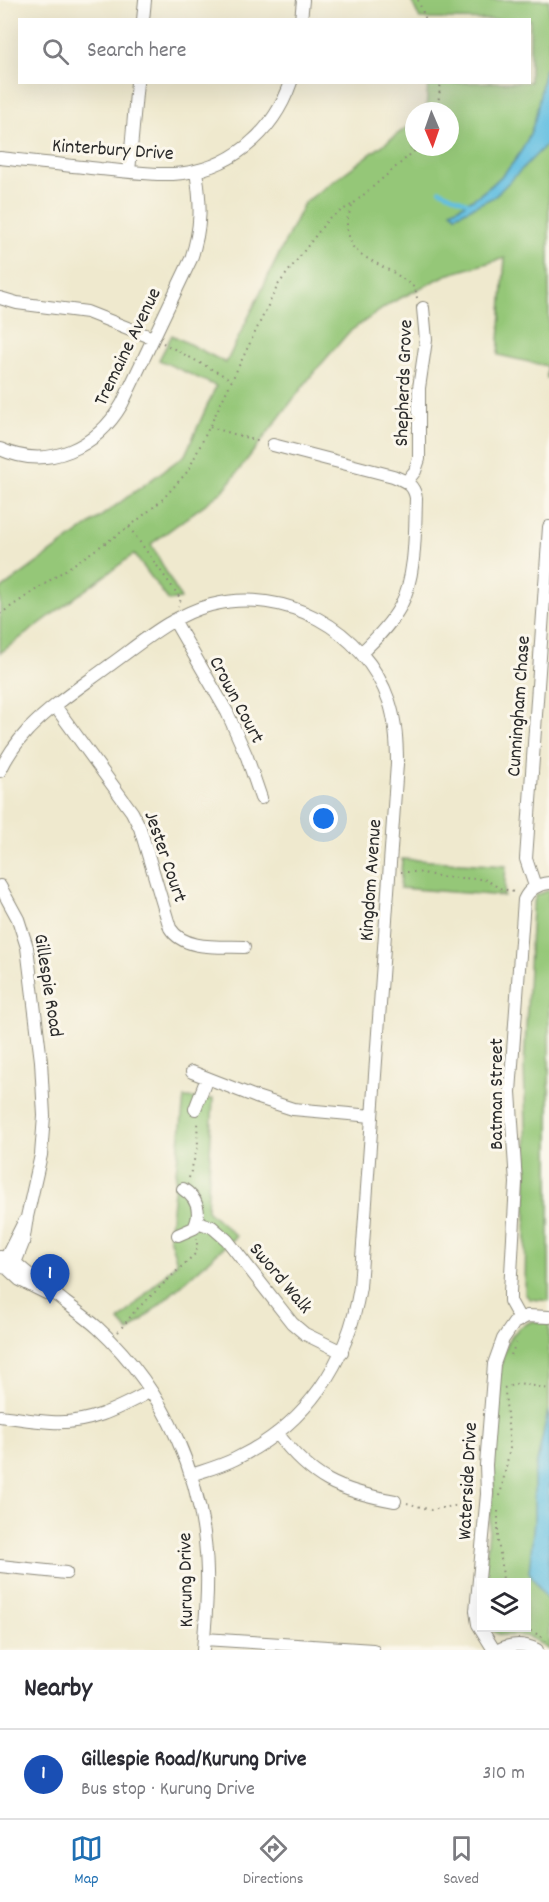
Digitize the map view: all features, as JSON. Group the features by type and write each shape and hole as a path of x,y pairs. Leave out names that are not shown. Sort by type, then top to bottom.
{"street":[{"path":"143,18 145,0"},
{"path":"301,18 303,0"},
{"path":"129,172 137,84"},
{"name":"Kinterbury Drive","path":"0,158 129,172 160,174 196,171 217,164 252,143 276,114 290,84"},
{"name":"Tremaine Avenue","path":"0,449 19,455 52,456 78,448 109,424 122,404 191,259 197,241 201,212 196,171"},
{"path":"0,298 17,303 87,312 153,338"},
{"name":"Shepherds Grove","path":"407,481 415,471 419,459 419,388 426,340 423,308"},
{"path":"273,445 407,481 414,488 416,498 408,587 400,607 391,620 361,653"},
{"name":"Cunningham Chase","path":"531,891 526,859 549,527"},
{"name":"Kingdom Avenue","path":"0,771 28,731 55,706 174,620 212,604 242,600 272,603 304,611 320,619 345,637 361,653 382,684 393,717 397,764 360,1287 356,1311 333,1371 310,1401 277,1433 259,1446 233,1461 191,1475"},
{"name":"Crown Court","path":"174,620 233,725 261,798"},
{"name":"Jester Court","path":"55,706 132,812 140,828 174,934 191,943 244,947"},
{"path":"531,891 549,883"},
{"name":"Gillespie Road","path":"0,886 5,900 18,919 27,947 44,1093 41,1155 23,1243 6,1262"},
{"name":"Batman Street","path":"520,1319 510,1301 516,1193 510,1092 523,911 531,891"},
{"path":"192,1072 293,1109 372,1116"},
{"path":"195,1109 207,1078"},
{"path":"178,1235 194,1228 199,1214 195,1199 183,1189"},
{"name":"Sword Walk","path":"197,1222 212,1227 227,1240 292,1323 305,1334 342,1352"},
{"name":"Kurung Drive","path":"6,1262 45,1284 111,1341 136,1369 176,1434 191,1475 206,1550 207,1598 203,1644"},
{"path":"520,1319 534,1316 549,1317"},
{"name":"Waterside Drive","path":"496,1650 478,1624 476,1611 485,1508 486,1465 494,1364 508,1331 520,1319"},
{"path":"0,1416 51,1422 98,1417 151,1391"},
{"path":"277,1433 298,1459 319,1476 355,1493 395,1501"},
{"path":"0,1566 66,1573"},
{"path":"203,1644 373,1650"},
{"path":"496,1650 520,1645 537,1650"}],"path":[{"path":"418,0 425,18"},
{"path":"438,102 441,84"},
{"path":"0,614 129,527 161,501 188,471 278,285 329,218 353,204 409,156"},
{"path":"353,204 347,219 347,230 352,246 361,255 416,288 418,301 423,308"},
{"path":"153,338 232,380"},
{"path":"210,427 273,445"},
{"path":"129,527 181,599 174,620"},
{"path":"389,872 417,872 443,877 479,879 504,890 531,891"},
{"path":"183,1189 192,1174 198,1146 195,1109"},
{"path":"111,1341 135,1311 196,1252 197,1222"},
{"path":"510,1357 518,1338"},
{"path":"499,1503 510,1448 505,1382"},
{"path":"504,1388 519,1383 549,1389"},
{"path":"395,1501 431,1510 454,1506 498,1510 498,1542 502,1578"},
{"path":"531,1631 542,1636 549,1645"}],"green space":[{"path":"411,0 549,0 549,378 547,378 547,366 498,355 505,258 446,275 391,303 349,332 311,376 223,491 151,544 181,599 169,601 134,554 0,653 0,590 185,455 216,386 159,360 172,335 226,363 304,203 405,129 405,156 459,156 459,102 427,102 428,84 531,84 531,18 420,18"},
{"path":"402,859 506,866 504,896 400,888"},
{"path":"549,890 549,1301 530,1299 525,1294 527,1153 524,1067 532,909 536,895"},
{"path":"184,1098 213,1099 207,1210 236,1236 129,1332 119,1321 177,1262 169,1237"},
{"path":"533,1321 549,1323 549,1650 528,1637 494,1632 531,1632 531,1578 484,1578 494,1477 498,1385 506,1346 512,1335"}],"water":[{"path":"549,67 549,142 494,197 456,215 451,211 492,185 522,149 530,135 545,69"},
{"path":"548,1411 549,1603 529,1572 534,1521 534,1476"}],"waterway":[{"path":"440,190 468,203"}],"place":[{"name":"Gillespie Road/Kurung Drive","path":"50,1304"}]}
